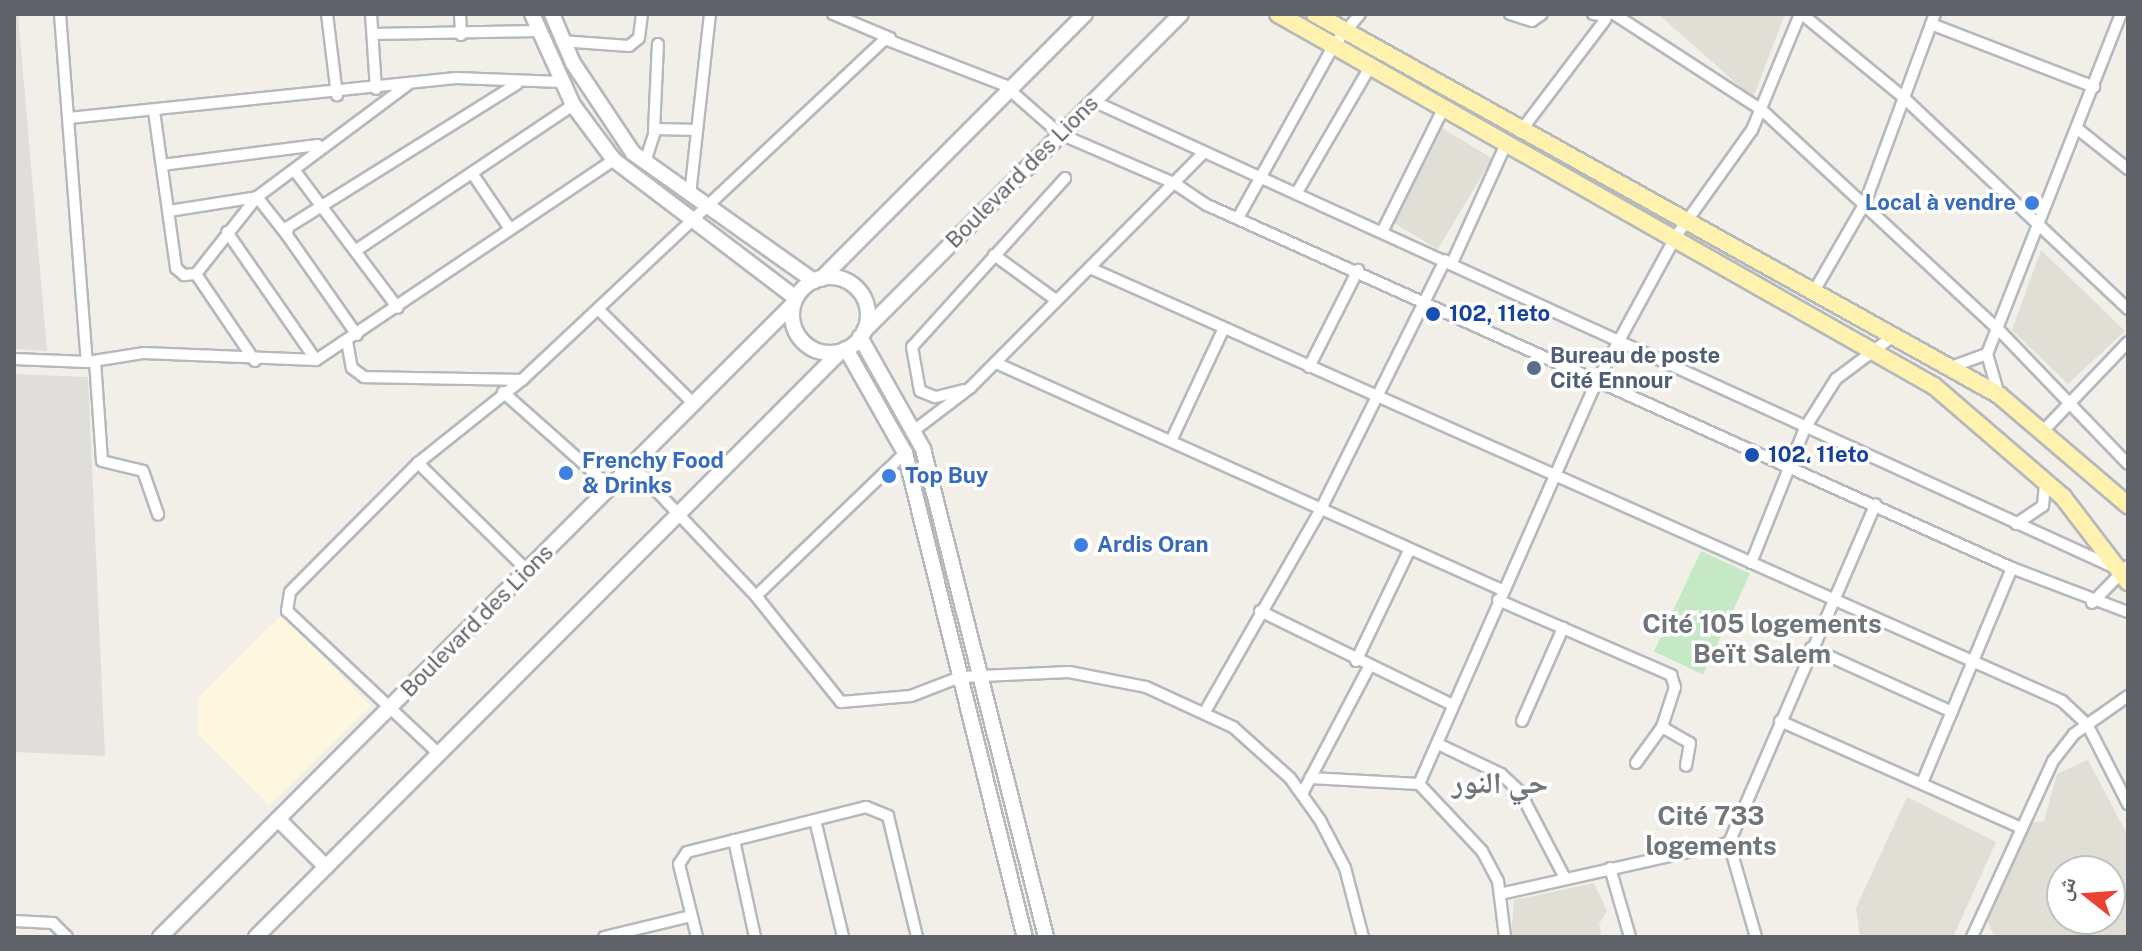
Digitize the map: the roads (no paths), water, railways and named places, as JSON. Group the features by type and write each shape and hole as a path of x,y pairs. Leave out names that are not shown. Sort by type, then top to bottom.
{"main road":[{"path":"532,14 573,105 614,160 795,301 800,339 818,351 843,350"},
{"path":"261,934 862,334 867,310 859,291 841,279 818,280 645,162 561,41 552,14"},
{"path":"795,301 1085,14"},
{"name":"Boulevard des Lions","path":"862,334 1181,14"},
{"path":"1278,14 1444,107 1514,137"},
{"path":"1315,14 1514,137 1681,230 1952,398 2045,481 2098,534 2126,573"},
{"path":"1681,230 1813,293 1999,395 2045,429 2128,505"},
{"name":"Boulevard des Lions","path":"160,937 795,301"},
{"path":"862,334 916,429 1046,937"},
{"path":"843,350 905,453 1025,937"},
{"path":"278,819 326,867"}],"street":[{"path":"60,14 102,461 143,471 158,514"},
{"path":"327,14 337,95"},
{"path":"371,14 376,89"},
{"path":"460,14 461,35"},
{"path":"561,41 629,46 639,38 642,14"},
{"path":"690,195 710,14"},
{"path":"833,14 1012,89 1060,134 1174,183 1238,218 1424,299 1597,381 1876,504 2012,568 2092,603 2128,612"},
{"path":"1238,218 1334,45 1360,14"},
{"path":"1510,14 1532,21 1542,14"},
{"path":"1593,14 1609,16 1762,110 1998,329 2128,464"},
{"path":"1419,784 1597,381 1681,230 1762,110 1801,14 1903,97 2128,309"},
{"path":"1999,395 1987,354 2079,130 2121,14"},
{"path":"1206,710 1321,509 1424,299 1448,262 1514,137 1609,16"},
{"path":"1813,293 1865,203 1933,19 2094,87"},
{"path":"373,34 461,35 539,31"},
{"path":"439,754 284,604 418,463 503,392 522,380 891,39"},
{"path":"645,162 654,131 658,44"},
{"path":"1296,194 1371,65"},
{"path":"69,118 337,95 456,78 517,84 561,82"},
{"path":"196,274 257,197 295,171 319,145 408,84"},
{"path":"287,235 292,222 419,152 517,84"},
{"path":"1093,101 1448,262 1616,343 2126,573 2092,603"},
{"path":"355,251 474,176 573,105"},
{"path":"1382,232 1444,107"},
{"path":"154,111 176,268 196,274 255,361"},
{"path":"654,131 697,130"},
{"path":"2079,130 2128,169"},
{"path":"162,165 319,145"},
{"path":"916,429 970,388 996,363 1204,152"},
{"path":"14,359 91,361 144,353 255,361 316,360 398,308 508,226 614,160"},
{"path":"295,171 398,308"},
{"path":"474,176 508,226"},
{"path":"970,388 935,397 920,391 912,347 1065,178"},
{"path":"169,211 257,197"},
{"path":"257,197 357,335"},
{"path":"227,232 316,360"},
{"path":"994,255 1056,300"},
{"path":"1090,268 2070,705 2087,724 2128,804"},
{"path":"1309,367 1358,270"},
{"path":"599,310 694,404"},
{"path":"1171,441 1224,328"},
{"path":"1751,563 1805,428 1836,379 1872,348 1892,337"},
{"path":"347,341 352,368 364,377 522,380"},
{"path":"2045,429 2066,401 2128,342"},
{"path":"1951,367 1987,354"},
{"path":"996,363 1410,549 1563,628 1671,675 1675,687 1662,727 1636,763"},
{"path":"503,392 610,487"},
{"path":"756,596 905,453"},
{"path":"418,463 528,571"},
{"path":"632,465 756,596 841,702 911,696 960,677 1106,677 1206,710 1252,742 1302,794 1345,868 1363,937"},
{"path":"2016,524 2043,506 2045,481"},
{"path":"1756,937 1729,843 1832,599 1876,504"},
{"path":"1356,661 1410,549"},
{"path":"1922,783 2012,568"},
{"path":"1260,611 1356,661 1453,705"},
{"path":"1522,721 1563,628"},
{"path":"1811,648 1952,712"},
{"path":"1302,794 1369,667"},
{"path":"1972,937 2053,761 2087,724 2128,696"},
{"path":"1780,721 2021,828"},
{"path":"1662,727 1690,743 1686,766"},
{"path":"1438,744 1501,774 1520,792 1565,878"},
{"path":"1310,778 1419,784 1482,851 1500,894 1505,937"},
{"path":"697,937 682,857 734,840 866,807 888,816 917,937"},
{"path":"815,820 843,937"},
{"path":"734,840 755,937"},
{"path":"1500,894 1729,843"},
{"path":"1610,868 1630,937"},
{"path":"604,937 691,916"},
{"path":"14,921 53,923 67,937"}],"place":[{"name":"Local à vendre","path":"2032,203"},
{"name":"102, 11eto","path":"1433,314"},
{"name":"Bureau de poste Cité Ennour","path":"1534,368"},
{"name":"102، 11eto","path":"1752,455"},
{"name":"Frenchy Food & Drinks","path":"566,473"},
{"name":"Top Buy","path":"889,476"},
{"name":"Ardis Oran","path":"1081,545"}],"district":[{"name":"Cité 105 logements Beït Salem","path":"1762,639"},
{"name":"حي النور","path":"1500,782"},
{"name":"Cité 733 logements","path":"1711,831"}]}
